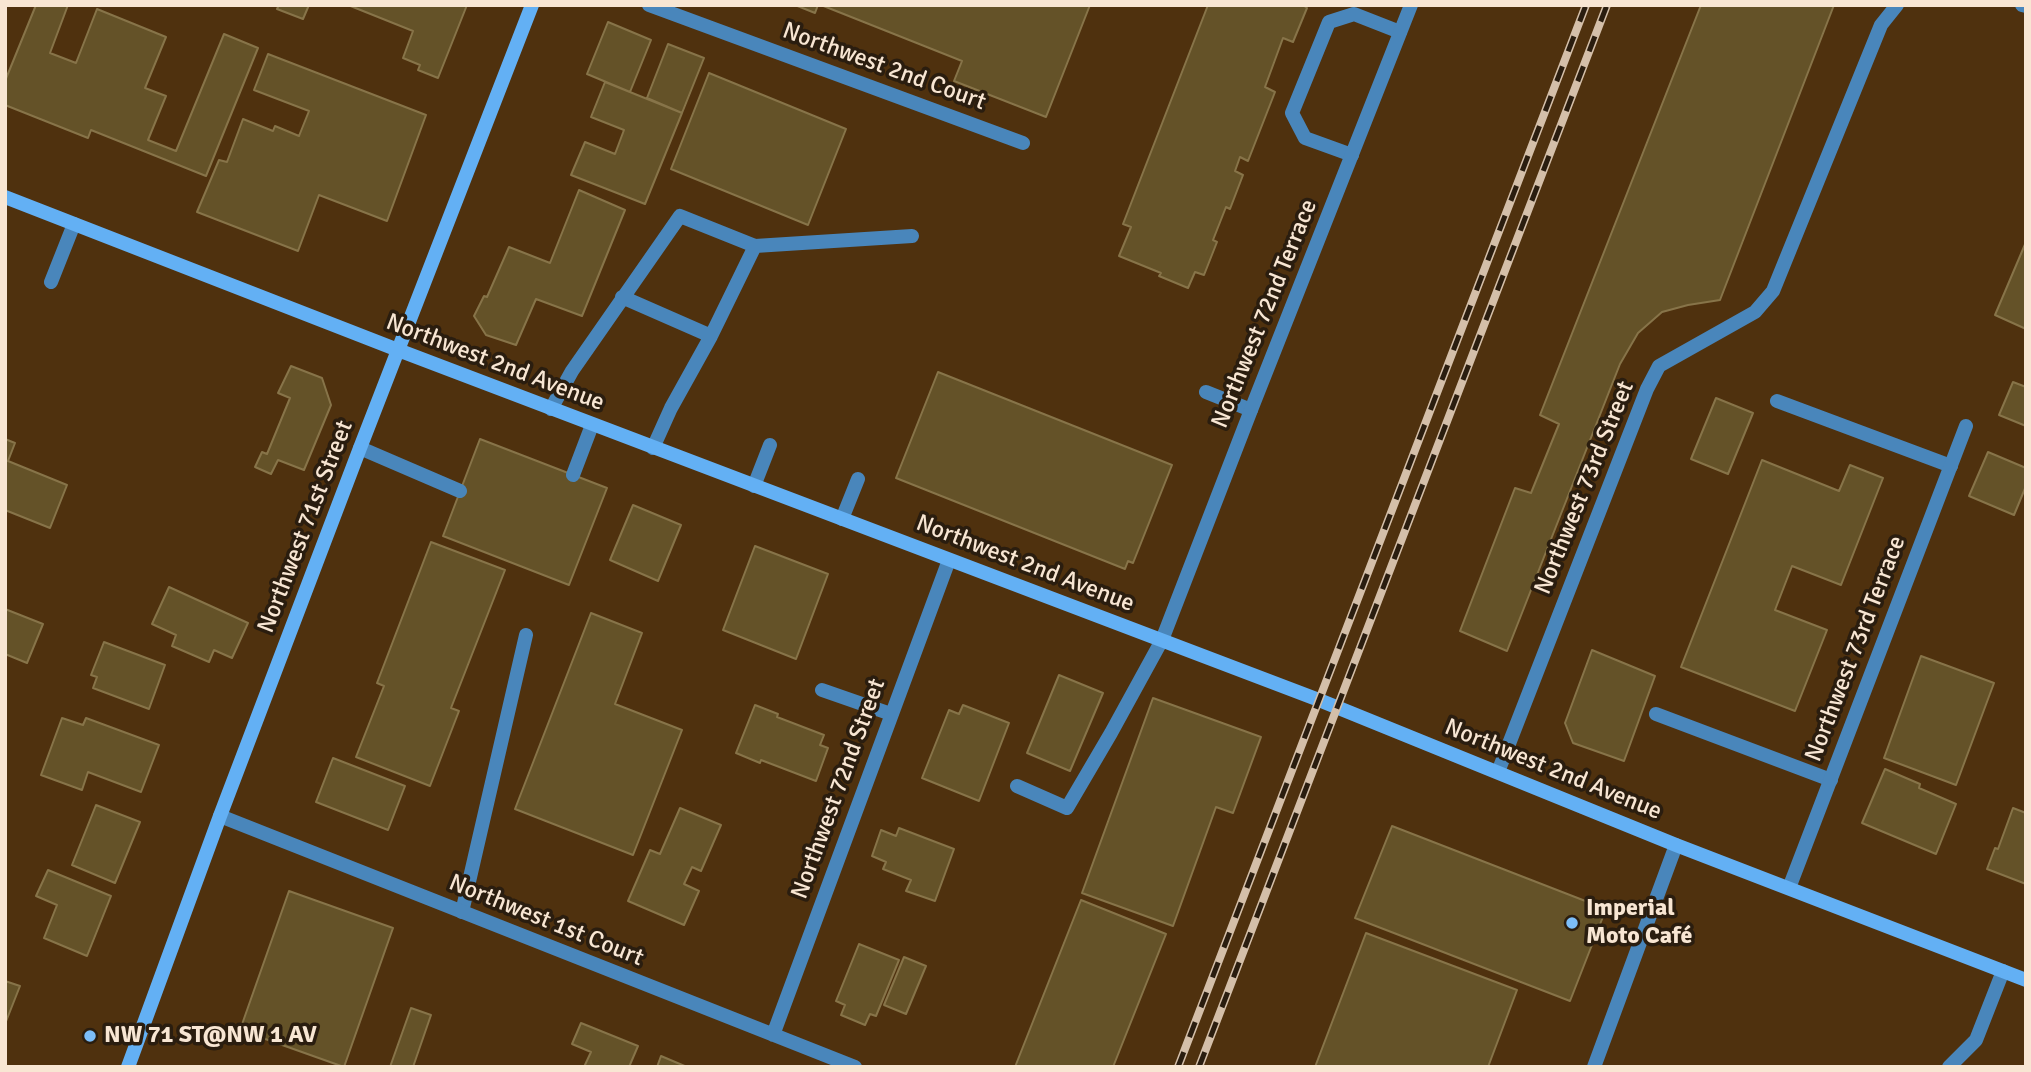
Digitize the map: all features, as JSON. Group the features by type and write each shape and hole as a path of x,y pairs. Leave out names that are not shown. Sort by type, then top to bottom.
{"street":[{"name":"Northwest 71st Street","path":"128,1067 360,448 532,5"},
{"name":"Northwest 2nd Court","path":"649,5 1024,143"},
{"name":"Northwest 72nd Terrace","path":"1017,786 1067,808 1163,640 1411,5"},
{"name":"Northwest 73rd Street","path":"1498,772 1647,389 1660,366 1755,312 1773,291 1881,25 1896,5"},
{"path":"1352,155 1305,138 1292,113 1329,22 1354,14 1400,32"},
{"name":"Northwest 2nd Avenue","path":"6,198 592,425 1328,703 1676,845 2026,980"},
{"path":"551,409 572,371 680,216 755,246 912,236"},
{"path":"51,282 74,224"},
{"path":"653,447 755,246"},
{"path":"622,298 711,336"},
{"path":"1206,392 1251,410"},
{"path":"1777,401 1951,466"},
{"path":"573,475 592,425"},
{"name":"Northwest 73rd Terrace","path":"1789,888 1966,426"},
{"path":"754,486 771,445"},
{"path":"360,448 460,491"},
{"path":"842,519 858,479"},
{"name":"Northwest 72nd Street","path":"772,1035 949,560"},
{"path":"462,912 526,635"},
{"path":"822,690 891,714"},
{"path":"1656,714 1831,780"},
{"name":"Northwest 1st Court","path":"220,817 855,1067"},
{"path":"1594,1067 1676,845"},
{"path":"1949,1067 1976,1040 2003,971"}],"building":[{"path":"36,5 68,5 50,53 76,63 97,9 166,37 145,88 166,96 148,140 176,151 224,34 258,48 206,176 91,130 88,138 5,105 5,81"},
{"path":"279,5 309,5 303,19 277,9"},
{"path":"348,5 467,5 438,78 418,70 420,65 403,58 413,31"},
{"path":"795,5 818,5 815,13"},
{"path":"821,5 1090,5 1046,117 954,81 962,61"},
{"path":"1208,5 1303,5 1307,8 1293,42 1283,38 1265,87 1275,92 1248,161 1240,157 1235,171 1243,175 1230,209 1226,207 1213,240 1217,242 1204,275 1195,272 1188,288 1159,276 1161,273 1119,256 1131,227 1123,224"},
{"path":"1701,5 1834,5 1720,300 1662,312 1638,333 1620,364 1507,651 1460,631 1515,488 1531,493 1559,424 1540,415"},
{"path":"608,22 651,40 630,92 587,74"},
{"path":"668,44 704,58 682,113 647,98"},
{"path":"268,54 426,115 387,221 319,195 298,251 197,212 219,160 227,162 243,119 273,131 275,126 299,136 309,111 254,90"},
{"path":"709,73 846,129 808,225 671,169"},
{"path":"605,82 682,113 645,204 571,175 585,142 615,154 624,130 591,117"},
{"path":"579,190 625,210 582,316 536,299 516,345 486,335 474,316 484,296 487,297 509,247 550,263"},
{"path":"2026,242 2026,329 1995,315"},
{"path":"291,366 322,378 331,405 304,470 278,460 271,474 255,467 262,452 267,454 290,398 278,393"},
{"path":"938,372 1172,465 1133,563 1128,561 1125,569 896,478"},
{"path":"2013,382 2026,387 2026,426 1999,415"},
{"path":"1716,398 1753,413 1728,474 1691,459"},
{"path":"5,439 15,443 8,461 67,485 50,528 5,510"},
{"path":"480,439 607,488 569,585 443,536"},
{"path":"1988,452 2026,468 2026,486 2014,515 1969,496"},
{"path":"1762,460 1839,491 1850,465 1883,478 1841,585 1792,566 1775,610 1827,630 1795,711 1681,667"},
{"path":"633,505 681,525 658,581 610,560"},
{"path":"431,542 505,570 451,708 459,711 430,786 356,757 384,686 377,683"},
{"path":"755,546 828,574 796,659 723,630"},
{"path":"169,587 248,623 232,658 214,650 209,662 172,646 176,635 152,624"},
{"path":"5,609 43,624 27,663 5,654"},
{"path":"591,613 642,633 615,704 682,730 633,855 515,809"},
{"path":"104,642 165,665 149,709 93,688 97,677 91,675"},
{"path":"1592,650 1655,676 1624,761 1573,743 1565,723"},
{"path":"1921,656 1994,683 1956,785 1884,758"},
{"path":"1059,675 1103,693 1070,771 1027,753"},
{"path":"1153,698 1261,737 1233,813 1216,807 1173,926 1082,893"},
{"path":"755,705 778,714 777,717 824,735 820,745 828,748 816,781 736,753"},
{"path":"963,705 1009,723 979,801 922,778 949,710 959,714"},
{"path":"62,718 83,725 86,718 159,745 141,792 88,772 82,790 41,775"},
{"path":"333,758 405,786 388,830 316,802"},
{"path":"1885,769 1956,804 1936,854 1862,823"},
{"path":"96,805 140,822 115,883 72,865"},
{"path":"680,808 721,825 701,871 692,867 684,884 699,891 684,925 628,901 650,850 660,854"},
{"path":"2013,808 2026,813 2026,884 1987,869 1995,848 1998,849"},
{"path":"1392,826 1606,909 1570,1001 1355,918"},
{"path":"899,828 954,849 935,901 906,891 911,880 883,869 886,862 872,856 881,830 896,836"},
{"path":"48,870 111,896 87,956 44,938 57,905 36,896"},
{"path":"289,891 393,928 344,1067 240,1030"},
{"path":"1081,900 1166,934 1113,1067 1015,1067"},
{"path":"1366,933 1517,990 1488,1067 1315,1067"},
{"path":"859,944 899,960 876,1016 870,1014 865,1025 841,1015 845,1005 836,1001"},
{"path":"904,957 926,966 906,1014 884,1005"},
{"path":"5,981 20,986 5,1024"},
{"path":"411,1008 431,1015 413,1067 390,1067"},
{"path":"581,1023 638,1046 629,1067 584,1067 591,1052 572,1044"},
{"path":"661,1056 687,1067 657,1067"}],"railway":[{"path":"1178,1067 1586,5"},
{"path":"1199,1067 1607,5"}],"place":[{"name":"Imperial Moto Café","path":"1572,923"},
{"name":"NW 71 ST@NW 1 AV","path":"90,1036"}]}
